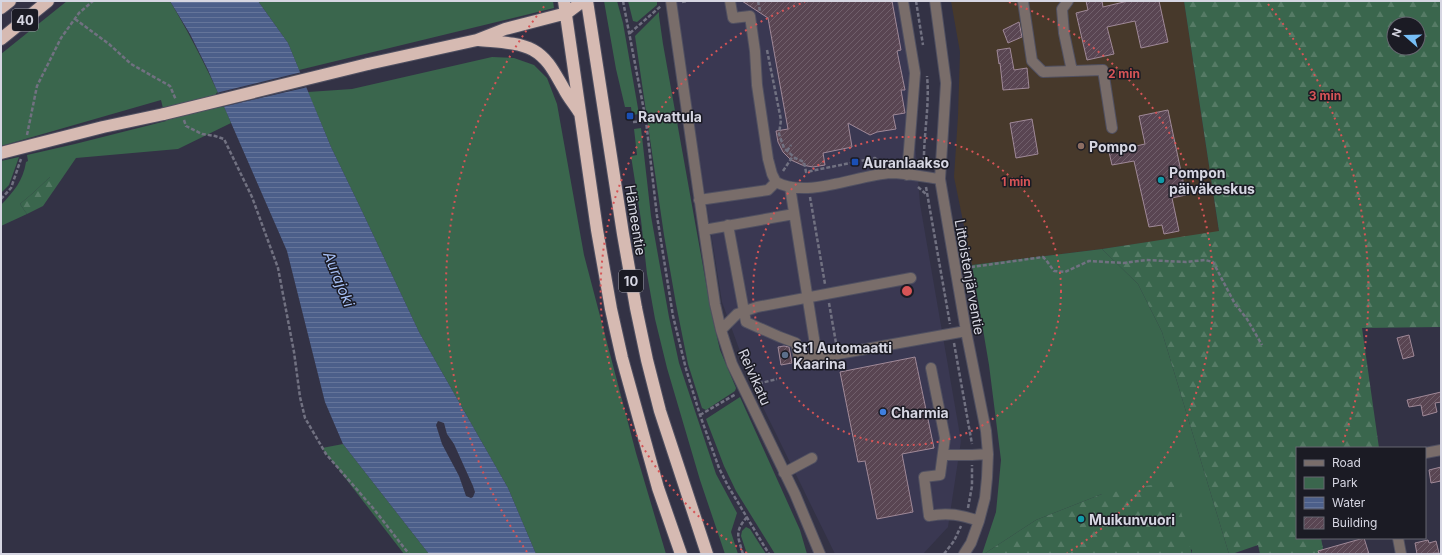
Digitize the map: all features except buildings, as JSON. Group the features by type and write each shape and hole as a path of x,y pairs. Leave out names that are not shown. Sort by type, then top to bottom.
{"highway":[{"name":"40","path":"1,8 10,1"},
{"name":"40","path":"1,39 48,1"},
{"name":"10","path":"564,1 567,13 597,230 611,309 622,358 658,488 681,554"},
{"path":"1,153 103,127 164,114 368,64 477,40 505,29 567,13 583,1"},
{"name":"Hämeentie","path":"587,1 623,234 647,360 662,418 707,554"},
{"path":"477,40 520,46 543,56 553,69 581,115"}],"street":[{"name":"Reivikatu","path":"671,1 699,200 721,330 735,370 795,494 820,554"},
{"path":"730,1 733,18 750,16 755,51 758,93 768,159 776,182 790,187 808,188 891,173 940,179"},
{"path":"902,1 915,73 906,175"},
{"name":"Littoistenjärventie","path":"935,1 946,83 940,179 966,331 986,431 988,454 985,498 979,521 971,542 964,554"},
{"path":"1023,1 1032,60 1043,72 1103,70 1112,128"},
{"path":"1068,1 1062,9 1064,33 1072,71"},
{"path":"699,200 768,190 776,182"},
{"path":"790,187 817,357"},
{"path":"704,230 794,214"},
{"path":"728,225 746,322 796,343 799,359 838,354 966,331"},
{"path":"721,330 737,314 757,307 911,278"},
{"path":"931,368 945,438 940,475 924,477 929,516 943,513 979,521"},
{"path":"1426,453 1441,450"},
{"path":"943,455 988,454"},
{"path":"784,473 812,458"},
{"path":"1398,539 1401,554"}],"path":[{"path":"26,139 36,86 61,38 79,13 93,1"},
{"path":"623,1 646,121 673,316 686,370 719,468 728,486 769,554"},
{"path":"630,32 660,6 671,1 688,1"},
{"path":"758,1 761,16"},
{"path":"916,1 924,51"},
{"path":"75,19 109,44 131,64 170,86 178,106"},
{"path":"767,46 781,120 779,134 784,148 792,156 804,162 838,354"},
{"path":"926,71 928,92 923,146 924,177 972,443 972,486 966,517 954,541 944,554"},
{"path":"184,120 186,126 202,134 224,139 252,197 278,268 294,352 300,397 305,418 326,454 373,508 409,554"},
{"path":"633,122 646,121"},
{"path":"787,151 791,145"},
{"path":"1,199 11,188 22,155"},
{"path":"784,170 792,156"},
{"path":"806,172 875,158 891,173"},
{"path":"912,185 918,187 927,194"},
{"path":"964,268 1043,257 1054,271 1065,272 1089,261 1124,263 1146,260 1186,262 1205,260 1213,262 1235,304 1247,319 1262,345"},
{"path":"940,270 948,269"},
{"path":"743,554 737,532 747,517"}],"shaded area":[{"path":"674,1 908,1 920,72 915,141 920,204 961,441 948,527 923,554 835,554 753,387 722,302"},
{"name":"Pompo","path":"951,1 1184,1 1219,232 1102,249 972,265 954,177 960,52"}],"green space":[{"path":"67,1 170,1 203,61 231,123 178,149 76,158 63,177 50,177 20,204 27,214 1,226 1,205 14,190 23,175 26,162 28,161 27,155 166,121 161,100 1,146 1,54"},
{"path":"258,1 553,1 554,8 299,70 288,43"},
{"path":"604,1 617,1 623,23 639,114 632,115 631,107 625,107 616,69"},
{"path":"628,1 657,1 657,5 637,22 633,21"},
{"path":"1184,1 1441,1 1441,327 1362,328 1379,447 1296,447 1296,539 1321,539 1324,554 1260,554 1258,545 1229,554 1162,332 1138,284 1102,249 1219,231"},
{"path":"659,12 663,44 711,311 720,350 736,388 735,391 706,410 702,408 688,364 676,304 664,235 635,36"},
{"path":"492,57 514,58 534,65 547,78 557,104 584,255 636,453 666,554 536,554 508,488 419,332 331,147 308,92 352,89"},
{"path":"641,128 651,216 669,317 679,363 716,474 737,513 731,532 738,554 725,554 700,480 667,368 655,319 647,274 641,220 631,156 637,155 634,129"},
{"path":"19,157 9,185 1,193 1,161"},
{"path":"50,177 63,177 43,206 27,214 20,204"},
{"path":"1102,249 1138,284 1162,332 1229,554 1192,554 1192,550 1102,494 1036,520 982,554 996,512 1001,460 989,365 972,265"},
{"path":"740,397 800,530 807,554 775,554 736,491 724,466 706,419"},
{"path":"343,444 429,554 404,554 322,448"},
{"path":"1173,481 1192,554 984,554 1036,520 1102,494"},
{"path":"746,527 750,529 766,554 747,554 741,536 742,531"}],"water":[{"name":"Aurajoki","path":"170,1 258,1 288,43 331,147 419,332 508,488 536,554 429,554 343,444 325,402 287,251 208,70 190,34","holes":["438,421 444,423 447,434 454,444 473,486 475,492 471,498 466,496 459,476 442,444 436,425"]}],"pier":[{"path":"302,72 308,87 222,107 216,93"}],"place":[{"name":"Ravattula","path":"630,116"},
{"name":"Pompo","path":"1081,146"},
{"name":"Auranlaakso","path":"855,162"},
{"name":"Pompon päiväkeskus","path":"1161,180"},
{"name":"St1 Automaatti Kaarina","path":"785,355"},
{"name":"Charmia","path":"883,412"},
{"name":"Muikunvuori","path":"1081,519"}]}
